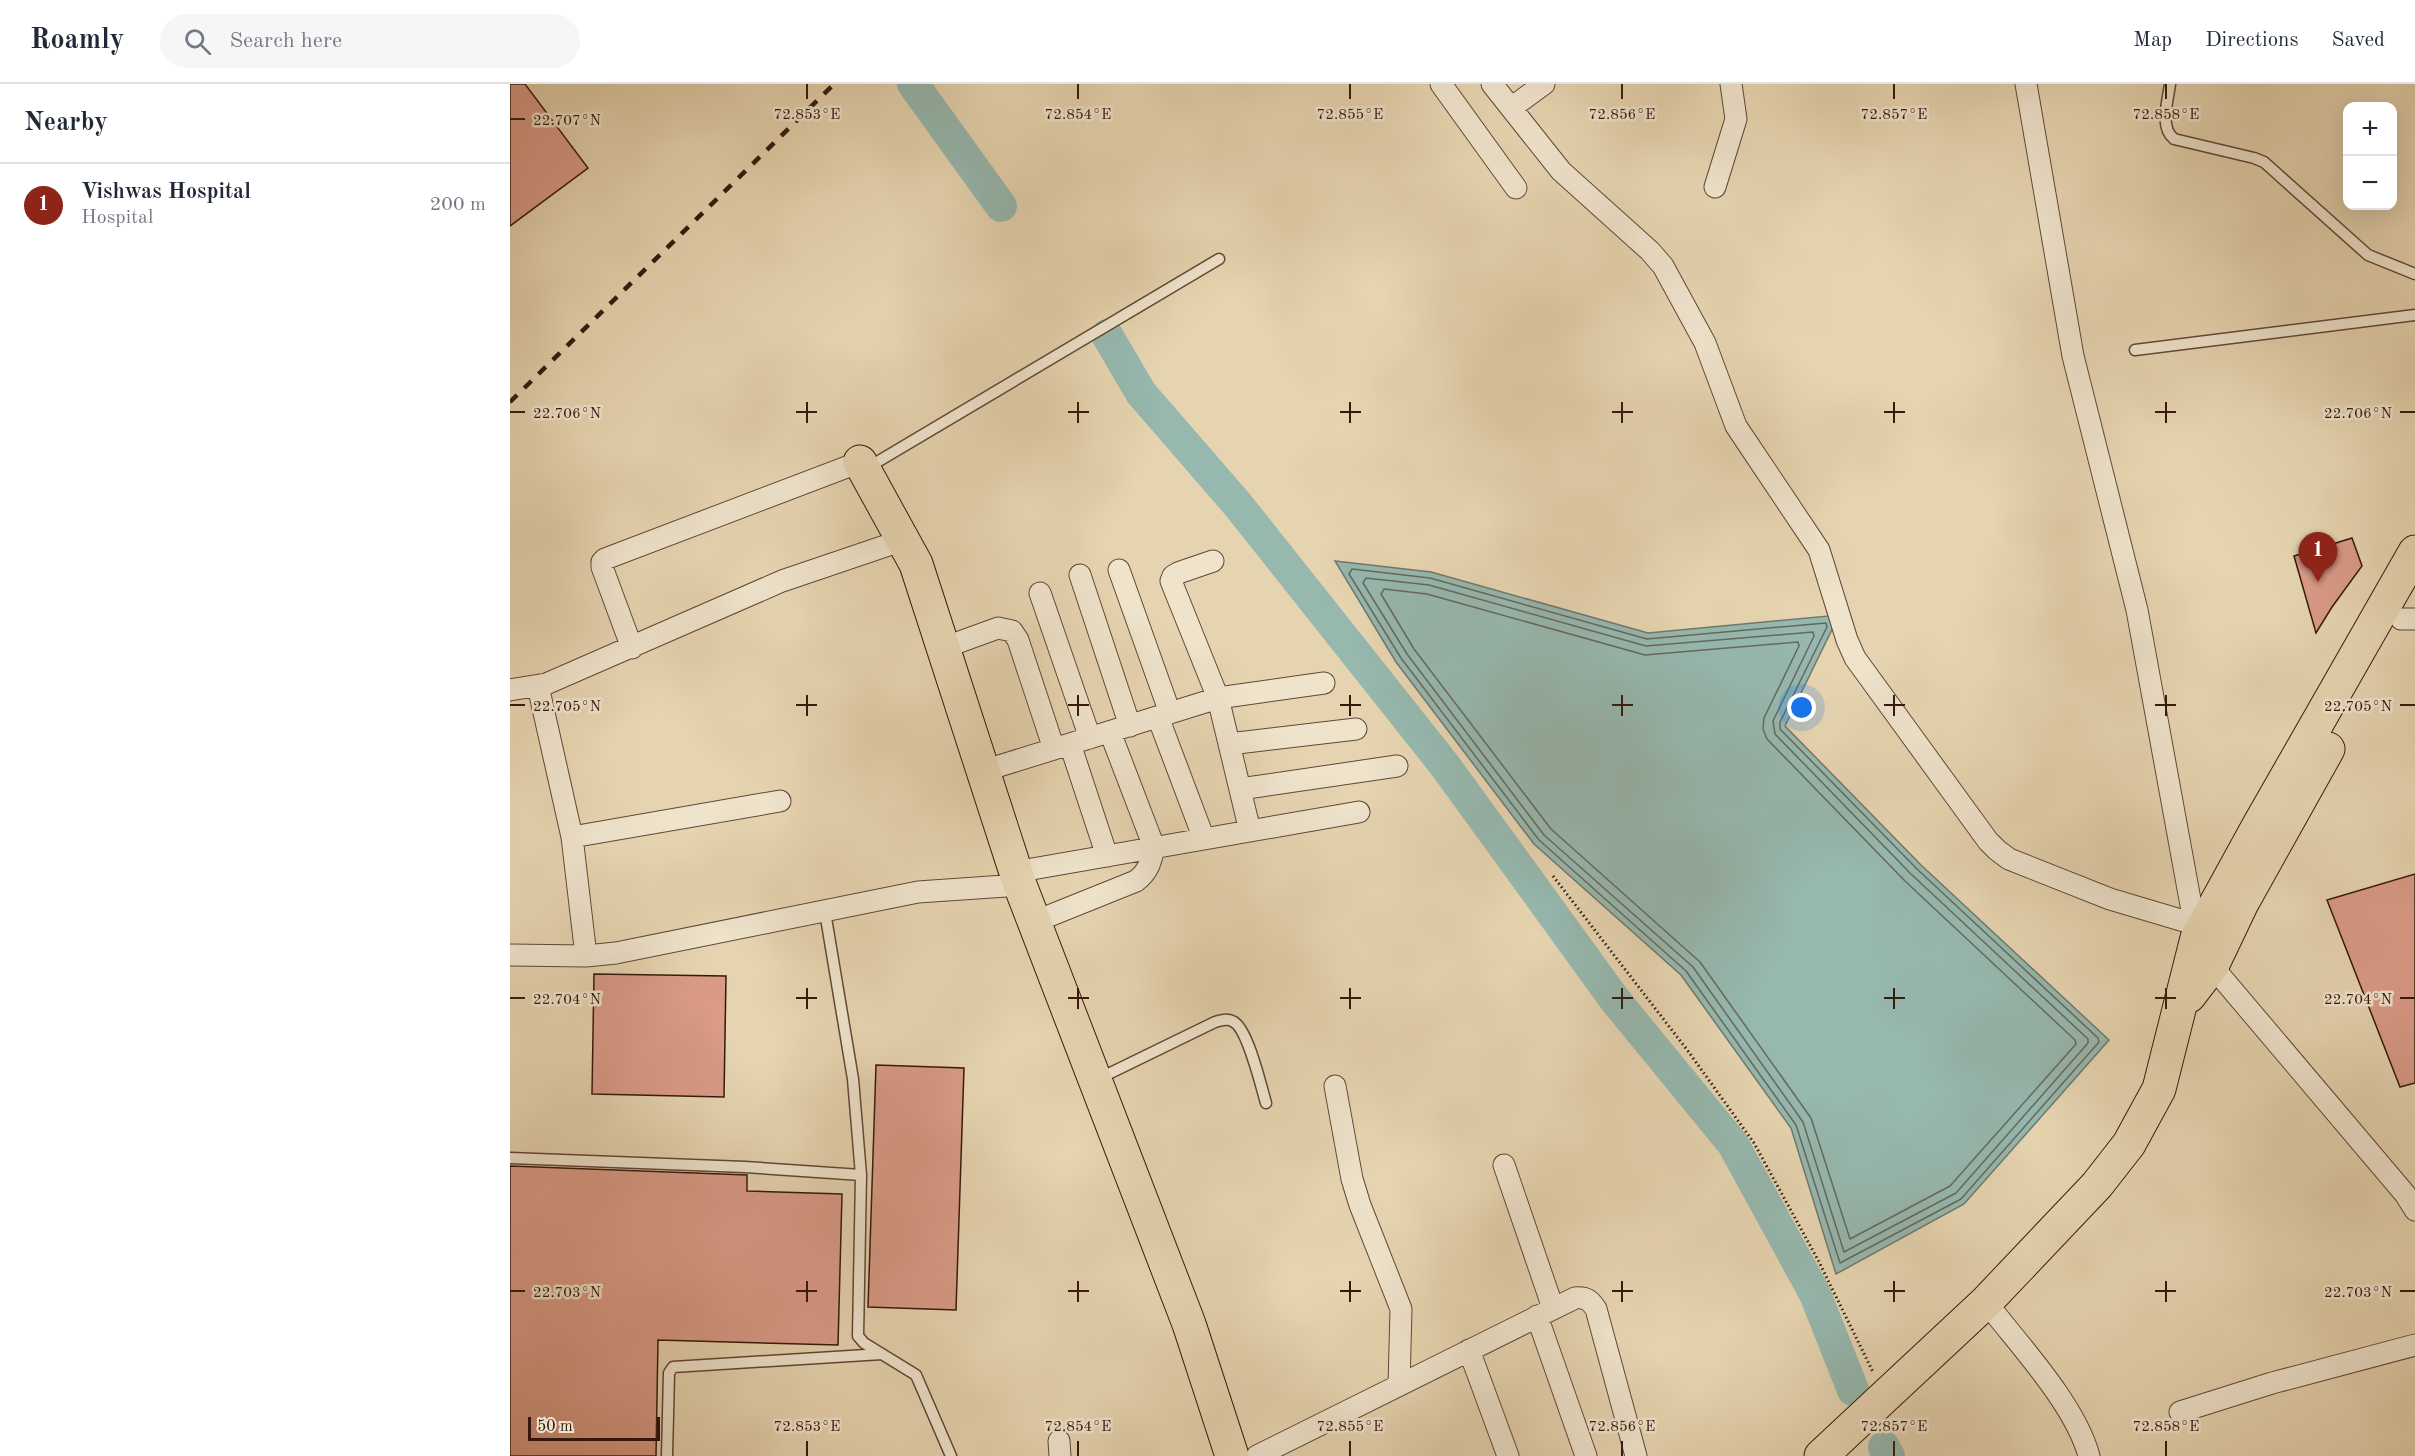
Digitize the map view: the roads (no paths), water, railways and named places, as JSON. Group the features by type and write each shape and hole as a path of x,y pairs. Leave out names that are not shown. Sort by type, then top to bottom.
{"main road":[{"path":"862,466 916,564 1018,878 1189,1324 1232,1456"},
{"path":"2178,1010 2212,966 2368,657 2415,552"},
{"path":"1821,1456 1986,1302 2097,1185 2129,1144 2159,1089 2195,931 2259,825 2368,657 2410,612"}],"street":[{"path":"1441,84 1516,188"},
{"path":"1491,84 1561,171 1650,251 1663,266 1705,343 1736,426 1819,550 1847,640 1856,658 1988,841 2009,859 2195,931"},
{"path":"1511,108 1544,84"},
{"path":"1715,187 1736,119 1731,84"},
{"path":"2026,84 2073,356 2137,610 2195,931 2212,966 2405,1194 2415,1210"},
{"path":"632,648 602,567 605,559 862,466"},
{"path":"510,690 538,686 632,648 791,578 903,540"},
{"path":"1213,561 1178,573 1171,581 1218,698 1250,831"},
{"path":"1119,570 1204,839"},
{"path":"1080,575 1110,732"},
{"path":"1034,922 1136,881 1144,875 1150,864 1154,848 1110,732 1040,592"},
{"path":"943,648 998,628 1012,631 1018,640 1107,856"},
{"path":"983,771 1218,698 1324,683"},
{"path":"538,686 572,837 586,956"},
{"path":"1229,744 1356,729"},
{"path":"1240,789 1396,766"},
{"path":"572,837 780,801"},
{"path":"510,955 586,956 616,953 918,892 1018,878 1107,856 1359,812"},
{"path":"1335,1086 1357,1196 1401,1309 1399,1385"},
{"path":"1504,1165 1586,1456"},
{"path":"1257,1456 1545,1312 1582,1297 1590,1301 1596,1309 1636,1456"},
{"path":"1986,1302 2068,1409 2084,1438 2089,1456"},
{"path":"2180,1412 2272,1383 2415,1345"},
{"path":"1469,1350 1508,1456"}],"lane":[{"path":"2170,84 2165,126 2168,134 2174,139 2264,162 2368,255 2415,274"},
{"path":"862,466 1219,259"},
{"path":"2135,350 2415,315"},
{"path":"825,912 853,1079 861,1175 858,1336 864,1343 916,1375 951,1456"},
{"path":"1095,1081 1215,1022 1226,1019 1236,1023 1244,1036 1266,1103"},
{"path":"510,1158 745,1167 861,1175"},
{"path":"667,1456 669,1373 673,1367 882,1353"}],"water":[{"path":"1335,561 1431,572 1648,633 1839,615 1785,726 1921,865 2109,1040 1964,1204 1836,1274 1791,1128 1681,975 1534,844 1396,662"}],"waterway":[{"path":"913,84 1001,206"},
{"path":"1107,335 1141,393 1238,505 1446,767 1615,1000 1733,1144 1815,1294 1853,1390"},
{"path":"1884,1447 1889,1456"}],"railway":[{"path":"510,402 834,84"}],"place":[{"name":"Vishwas Hospital","path":"2318,582"}]}
